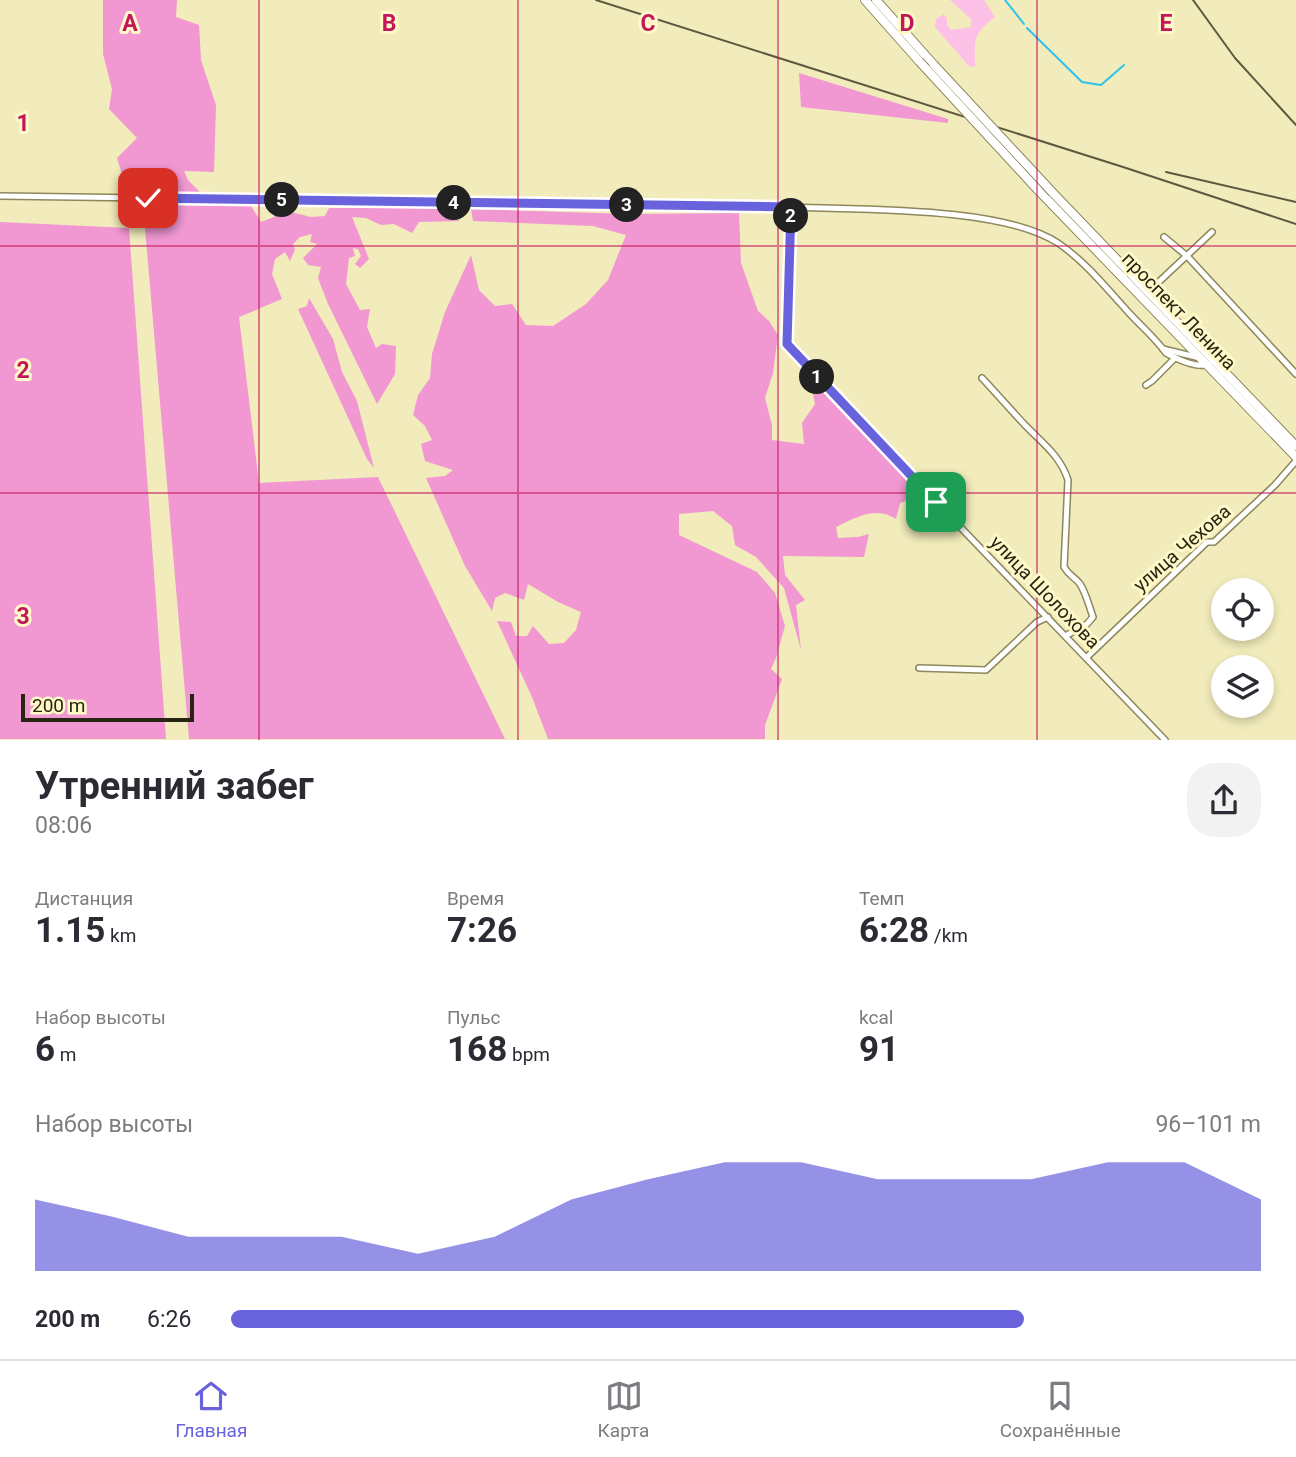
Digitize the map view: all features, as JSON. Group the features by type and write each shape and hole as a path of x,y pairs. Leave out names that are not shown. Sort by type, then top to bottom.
{"main road":[{"name":"проспект Ленина","path":"865,0 1037,188 1179,334 1296,446"},
{"name":"проспект Ленина","path":"876,0 1053,193 1149,292 1296,459"}],"street":[{"path":"0,196 791,207 937,214 1005,223 1033,231 1058,243 1077,258 1165,348 1175,358 1203,367 1209,361 1165,348"},
{"name":"улица Шолохова","path":"791,207 787,344 1165,740"},
{"path":"1149,292 1212,232"},
{"path":"1164,237 1187,256 1296,374"},
{"path":"1165,348 1177,347 1179,334"},
{"path":"1146,385 1175,358"},
{"path":"982,378 1058,458 1065,470 1068,490 1064,567 1070,577 1081,585 1093,617 1087,624 1067,635"},
{"name":"улица Чехова","path":"1087,657 1207,542 1214,542 1260,499 1296,459"},
{"path":"919,668 986,670 1037,622 1048,618"}],"shaded area":[{"path":"103,0 177,0 176,17 199,25 201,60 216,105 214,172 184,171 188,180 203,195 122,192 123,178 117,158 137,138 109,109 112,89 103,54"},
{"path":"950,0 984,0 995,17 982,28 976,38 975,66 968,65 935,27 936,19 944,14 951,30 971,27 971,19"},
{"path":"799,73 948,119 948,123 801,107"},
{"path":"143,205 251,206 261,222 274,217 278,209 311,217 325,216 329,208 438,208 460,221 419,222 412,233 394,224 381,225 366,218 352,217 369,259 360,268 355,264 361,256 358,249 353,248 355,256 349,258 346,284 360,310 370,309 367,327 376,348 382,344 396,346 395,374 377,404 328,304 318,278 321,267 308,265 303,258 317,244 310,242 312,234 300,237 293,244 295,250 290,261 285,252 275,259 272,274 282,299 239,317 259,483 378,477 505,739 189,739"},
{"path":"471,209 630,214 739,213 741,263 758,311 778,335 773,373 765,398 772,425 772,440 804,444 802,423 815,404 810,379 921,495 900,503 896,519 873,513 836,527 838,538 869,534 864,557 783,556 785,575 805,600 796,605 801,650 784,588 756,557 735,545 732,526 713,511 679,514 679,535 757,572 775,593 785,626 771,669 782,679 765,725 765,739 548,739 497,621 511,622 516,636 527,636 533,626 549,644 564,643 576,630 581,612 528,584 524,600 505,593 495,598 492,611 465,566 426,478 445,476 453,470 425,461 421,444 432,440 425,426 413,415 418,395 430,378 432,354 445,312 471,255 479,290 495,306 512,304 526,325 553,326 586,304 608,280 626,235 593,226 473,221"},
{"path":"0,222 129,228 166,739 0,739"},
{"path":"309,298 333,339 342,372 357,401 374,468 367,459 298,309 307,306"}],"waterway":[{"path":"1005,0 1024,24"},
{"path":"1027,28 1082,82 1101,85 1124,65"}],"railway":[{"path":"596,0 1296,224"},
{"path":"1193,0 1235,58 1296,125"},
{"path":"1166,172 1296,202"}],"route":[{"path":"148,198 791,207 787,344 936,502"}]}
